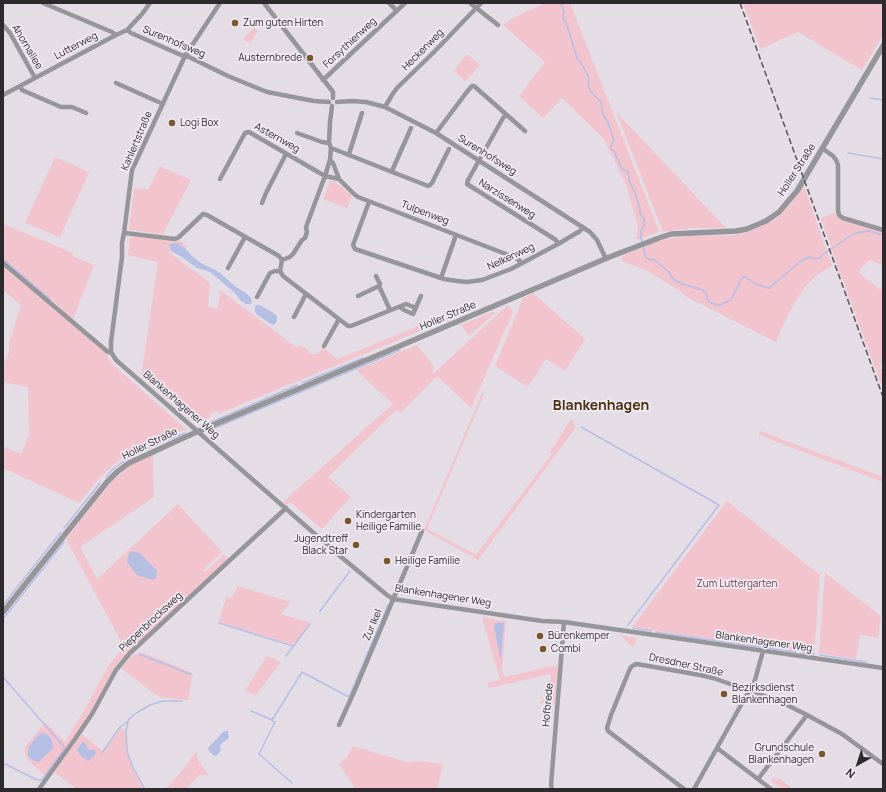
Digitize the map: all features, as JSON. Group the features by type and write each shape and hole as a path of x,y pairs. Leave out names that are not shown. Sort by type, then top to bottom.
{"street":[{"path":"43,3 116,35"},
{"name":"Lutterweg","path":"3,95 127,30 150,3"},
{"name":"Kahlertstraße","path":"111,352 122,257 126,244 124,233 132,170 185,56 220,3"},
{"path":"264,3 333,92 330,122 330,160 306,227 307,232 305,238 290,257 282,260"},
{"path":"389,3 397,11"},
{"name":"Forsythienweg","path":"323,80 405,3"},
{"path":"470,3 498,25"},
{"name":"Heckenweg","path":"385,107 397,88 481,3"},
{"name":"Ahornallee","path":"3,25 10,34 35,78"},
{"name":"Surenhofsweg","path":"127,30 267,92 314,101 366,102 385,107 436,134 583,227 594,236 606,259"},
{"name":"Holler Straße","path":"3,612 102,488 129,462 662,236 671,234 736,231 747,229 766,221 779,212 790,199 883,46"},
{"name":"Kahlertstraße","path":"116,83 163,104"},
{"path":"20,86 22,90 61,107 72,107 86,113"},
{"path":"436,134 472,86 474,86 525,131"},
{"path":"349,154 362,113"},
{"path":"479,161 506,115"},
{"path":"392,171 411,128"},
{"name":"Asternweg","path":"220,179 245,133 247,132 325,176"},
{"path":"297,133 330,145 428,186 430,185 449,149"},
{"path":"822,148 833,156 838,165 839,215 843,218 883,230"},
{"path":"262,203 286,154"},
{"path":"330,160 333,163 339,179"},
{"name":"Narzissenweg","path":"479,161 467,184 556,240 558,244"},
{"path":"325,176 339,179"},
{"name":"Tulpenweg","path":"339,179 354,194 369,202 511,256 519,260 521,263"},
{"name":"Nelkenweg","path":"369,202 353,245 355,249 457,282 482,280 511,269 558,244 580,231 583,227"},
{"path":"124,233 175,239 203,214 279,256 282,260"},
{"path":"441,278 456,234"},
{"path":"228,268 246,237"},
{"path":"282,260 280,271 283,276 348,326 400,306 404,310 413,314 420,296"},
{"name":"Blankenhagener Weg","path":"3,263 108,352 111,352 116,360 197,432 370,581 393,599 883,668"},
{"path":"257,297 270,273 280,271"},
{"path":"376,276 390,310"},
{"path":"358,296 379,286"},
{"path":"294,316 306,294"},
{"path":"324,346 339,319"},
{"name":"Piepenbrocksweg","path":"39,789 92,714 116,670 130,653 286,508"},
{"name":"Zur Ikel","path":"339,725 422,531"},
{"name":"Hofbrede","path":"552,789 551,779 564,622"},
{"path":"694,789 755,680 763,651"},
{"name":"Dresdner Straße","path":"684,789 606,728 631,667 637,664 700,675 779,701 842,734 883,764"},
{"path":"758,779 807,715"},
{"path":"717,748 772,789"}],"green space":[{"path":"544,3 570,3 659,231 656,233 636,240 638,226 626,185 604,139 562,98 543,118 519,96 545,62 503,25 515,17"},
{"path":"743,3 883,3 883,35 862,70 798,32 760,49"},
{"path":"254,28 258,31 250,43 243,39"},
{"path":"467,54 480,65 466,81 454,71"},
{"path":"616,112 726,228 692,228 663,232"},
{"path":"55,157 89,172 60,237 25,223"},
{"path":"160,166 191,180 163,234 129,230 134,188 148,190"},
{"path":"330,181 334,181 352,196 347,208 323,199"},
{"path":"804,186 832,266 818,274 804,288 781,329 776,342 687,297 648,271 622,261 622,256 662,240 692,236 734,235 758,228 781,214"},
{"path":"834,213 842,220 883,232 883,265 869,260 858,272 880,290 883,285 883,356 880,369 882,369 883,365 883,389 821,218"},
{"path":"3,224 73,253 72,256 94,265 73,319 3,258"},
{"path":"132,236 175,241 179,240 187,246 186,249 178,243 169,245 171,251 169,252 210,283 208,307 218,308 220,290 296,347 301,345 312,354 317,354 323,348 338,359 454,311 466,309 466,312 218,414 217,411 210,414 211,417 198,423 193,422 141,377 158,262 128,255 130,238"},
{"path":"3,266 107,354 109,361 186,429 124,456 101,476 79,503 3,468 3,452 5,447 21,454 29,435 28,387 3,382 3,366 9,352 9,344 21,305 3,290"},
{"path":"533,293 585,339 565,371 546,359 528,387 495,366 523,298"},
{"path":"508,305 513,312 471,408 437,376 400,413 396,410 328,477 351,497 322,529 290,502 287,505 283,502 393,404 356,370 417,345 435,368 432,370 434,373"},
{"path":"494,311 495,313 469,336 461,325"},
{"path":"482,393 484,394 427,529 476,555 552,454 550,452 571,419 576,427 478,560 424,530"},
{"path":"760,431 883,477 883,482 759,435"},
{"path":"153,455 154,497 80,547 97,579 178,504 222,552 203,570 205,572 224,554 228,559 128,652 114,668 90,713 46,776 27,759 24,748 46,723 65,742 109,665 124,647 66,539 109,484 131,465","holes":["46,734 52,740 51,750 45,755 28,748 37,736"]},
{"name":"Zum Luttergarten","path":"727,501 820,575 814,654 632,627"},
{"path":"825,573 881,616 878,638 860,635 856,659 819,653"},
{"path":"238,586 291,602 281,614 310,623 293,645 219,622 226,597 231,599"},
{"path":"482,617 506,621 502,670 505,677 552,666 558,666 554,705 539,703 548,695 551,674 489,688 488,683 500,680"},
{"path":"620,635 637,638 633,647"},
{"path":"141,652 193,673 188,700 165,698 156,695 121,668 134,654 137,655"},
{"path":"267,656 281,662 256,695 245,691"},
{"path":"121,728 126,731 127,751 132,768 144,789 77,789 54,772 82,734 104,752","holes":["83,741 89,750 78,753 77,751"]},
{"path":"353,746 407,762 421,761 443,764 437,789 356,789 339,764 347,757"},
{"path":"196,751 198,760 209,775 199,775 186,789 166,789 187,765"},
{"path":"773,778 777,781 779,778 793,789 782,789 771,781"}],"water":[{"path":"172,243 178,243 201,263 219,272 236,287 246,293 251,298 252,302 250,304 246,304 241,301 234,292 210,272 197,268 171,251 169,245"},
{"path":"256,305 260,305 277,316 276,323 273,325 256,314"},
{"path":"132,551 140,553 157,571 156,578 153,580 137,575 127,562 129,553"},
{"path":"500,622 504,623 501,658 494,626"},
{"path":"225,731 228,731 229,738 222,743 220,746 221,750 218,754 216,756 213,755 208,748"},
{"path":"42,733 50,737 53,748 40,761 37,762 29,758 28,748 37,736"},
{"path":"83,741 89,750 96,751 95,755 88,761 81,756 77,750"}],"waterway":[{"path":"561,3 564,12 563,16 577,58 582,64 589,78 588,85 590,91 601,102 603,115 608,122 614,139 611,147 612,150 614,151 622,169 627,171 629,174 629,180 635,193 640,214 644,219 644,226 641,231 642,242"},
{"path":"870,98 883,100"},
{"path":"848,153 883,159"},
{"path":"643,246 646,257 650,260 653,259 668,271 673,279 682,284 703,290 707,295 708,301 716,305 720,305 731,300 743,277 746,277 755,284 769,288 801,261 809,257 814,259 820,258 822,255 855,233 869,231 883,235"},
{"path":"3,259 50,299"},
{"path":"210,430 400,350"},
{"path":"302,383 363,358"},
{"path":"205,425 297,385"},
{"path":"581,427 719,505 628,625"},
{"path":"106,477 113,469 127,459 153,446 185,433"},
{"path":"64,528 100,483"},
{"path":"3,605 61,532"},
{"path":"3,619 64,542"},
{"path":"320,611 350,571"},
{"path":"251,711 272,720 302,672 349,697 388,605"},
{"path":"219,623 293,646"},
{"path":"286,656 310,624"},
{"path":"633,628 651,631"},
{"path":"656,632 796,652"},
{"path":"801,653 814,654"},
{"path":"139,654 190,674"},
{"path":"820,655 866,662"},
{"path":"3,677 65,748 42,780 37,780 3,763"},
{"path":"145,789 133,768 127,751 126,731 128,721 132,716 150,705 163,701 182,701"},
{"path":"272,721 275,722 259,754 292,783"},
{"path":"102,753 120,727 127,722"}],"railway":[{"path":"740,3 883,397"}],"place":[{"name":"Zum guten Hirten","path":"235,23"},
{"name":"Austernbrede","path":"310,58"},
{"name":"Logi Box","path":"172,123"},
{"name":"Kindergarten Heilige Familie","path":"348,521"},
{"name":"Jugendtreff Black Star","path":"356,545"},
{"name":"Heilige Familie","path":"387,561"},
{"name":"Bürenkemper","path":"540,636"},
{"name":"Combi","path":"543,649"},
{"name":"Bezirksdienst Blankenhagen","path":"724,694"},
{"name":"Grundschule Blankenhagen","path":"822,754"}],"district":[{"name":"Blankenhagen","path":"601,406"}]}
